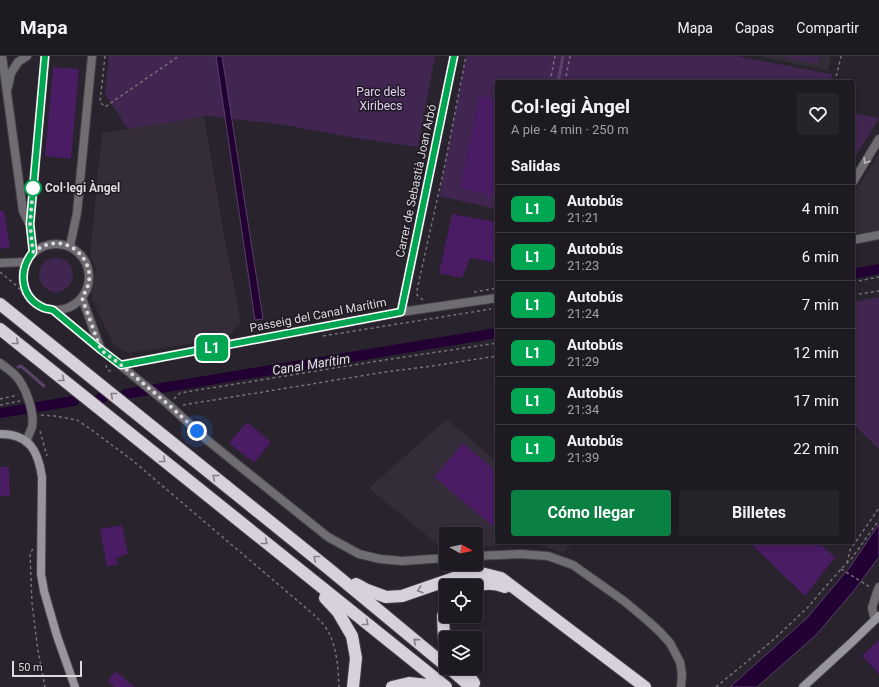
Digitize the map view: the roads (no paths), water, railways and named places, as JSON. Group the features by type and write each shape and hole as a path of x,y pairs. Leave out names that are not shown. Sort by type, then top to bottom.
{"highway":[{"path":"0,304 329,569 439,660"},
{"path":"0,329 446,687"},
{"path":"281,555 338,612 352,636 356,658 353,687"},
{"path":"329,569 367,590 386,597 402,596 457,577 481,573 501,578 645,687"},
{"path":"483,584 498,584 521,594"},
{"path":"457,675 471,687"},
{"path":"468,675 478,687"},
{"path":"392,687 408,683 427,685 431,687"}],"street":[{"path":"2,56 23,211 30,224"},
{"path":"7,98 11,73 18,62 27,56"},
{"path":"33,252 30,224 45,56"},
{"path":"70,246 77,213 92,56"},
{"name":"Carrer de Sebastià Joan Arbó","path":"401,312 454,56"},
{"path":"855,179 879,140"},
{"path":"855,240 879,235"},
{"path":"51,244 70,246 79,252 89,269 87,289 82,298 74,305 64,309 53,310 44,308 30,297 25,289 23,271 26,262 33,252 41,247 51,244"},
{"path":"0,263 26,262"},
{"path":"82,298 101,350"},
{"name":"Passeig del Canal Marítim","path":"121,365 401,312 495,298"},
{"path":"53,310 121,365 207,440 328,537 359,554 380,559 402,561 439,558"},
{"path":"0,363 15,375 22,384 28,399 32,415 32,427 26,442"},
{"path":"0,434 17,436 33,447 38,455 42,476 41,574 44,591 57,636 75,687"},
{"path":"483,556 520,554 548,556 573,565 624,601 648,621 670,643 680,662 682,674 681,687"},
{"path":"803,687 852,643 877,618 872,608 879,587"}],"waterway":[{"path":"558,80 563,56"},
{"name":"Canal Marítim","path":"855,274 879,269"},
{"name":"Canal Marítim","path":"125,394 495,333"},
{"path":"18,367 21,366 44,386"},
{"name":"Canal Marítim","path":"0,413 74,401"}],"place":[{"name":"Col·legi Àngel","path":"33,188"}],"park label":[{"name":"Parc dels Xiribecs","path":"381,99"}]}
